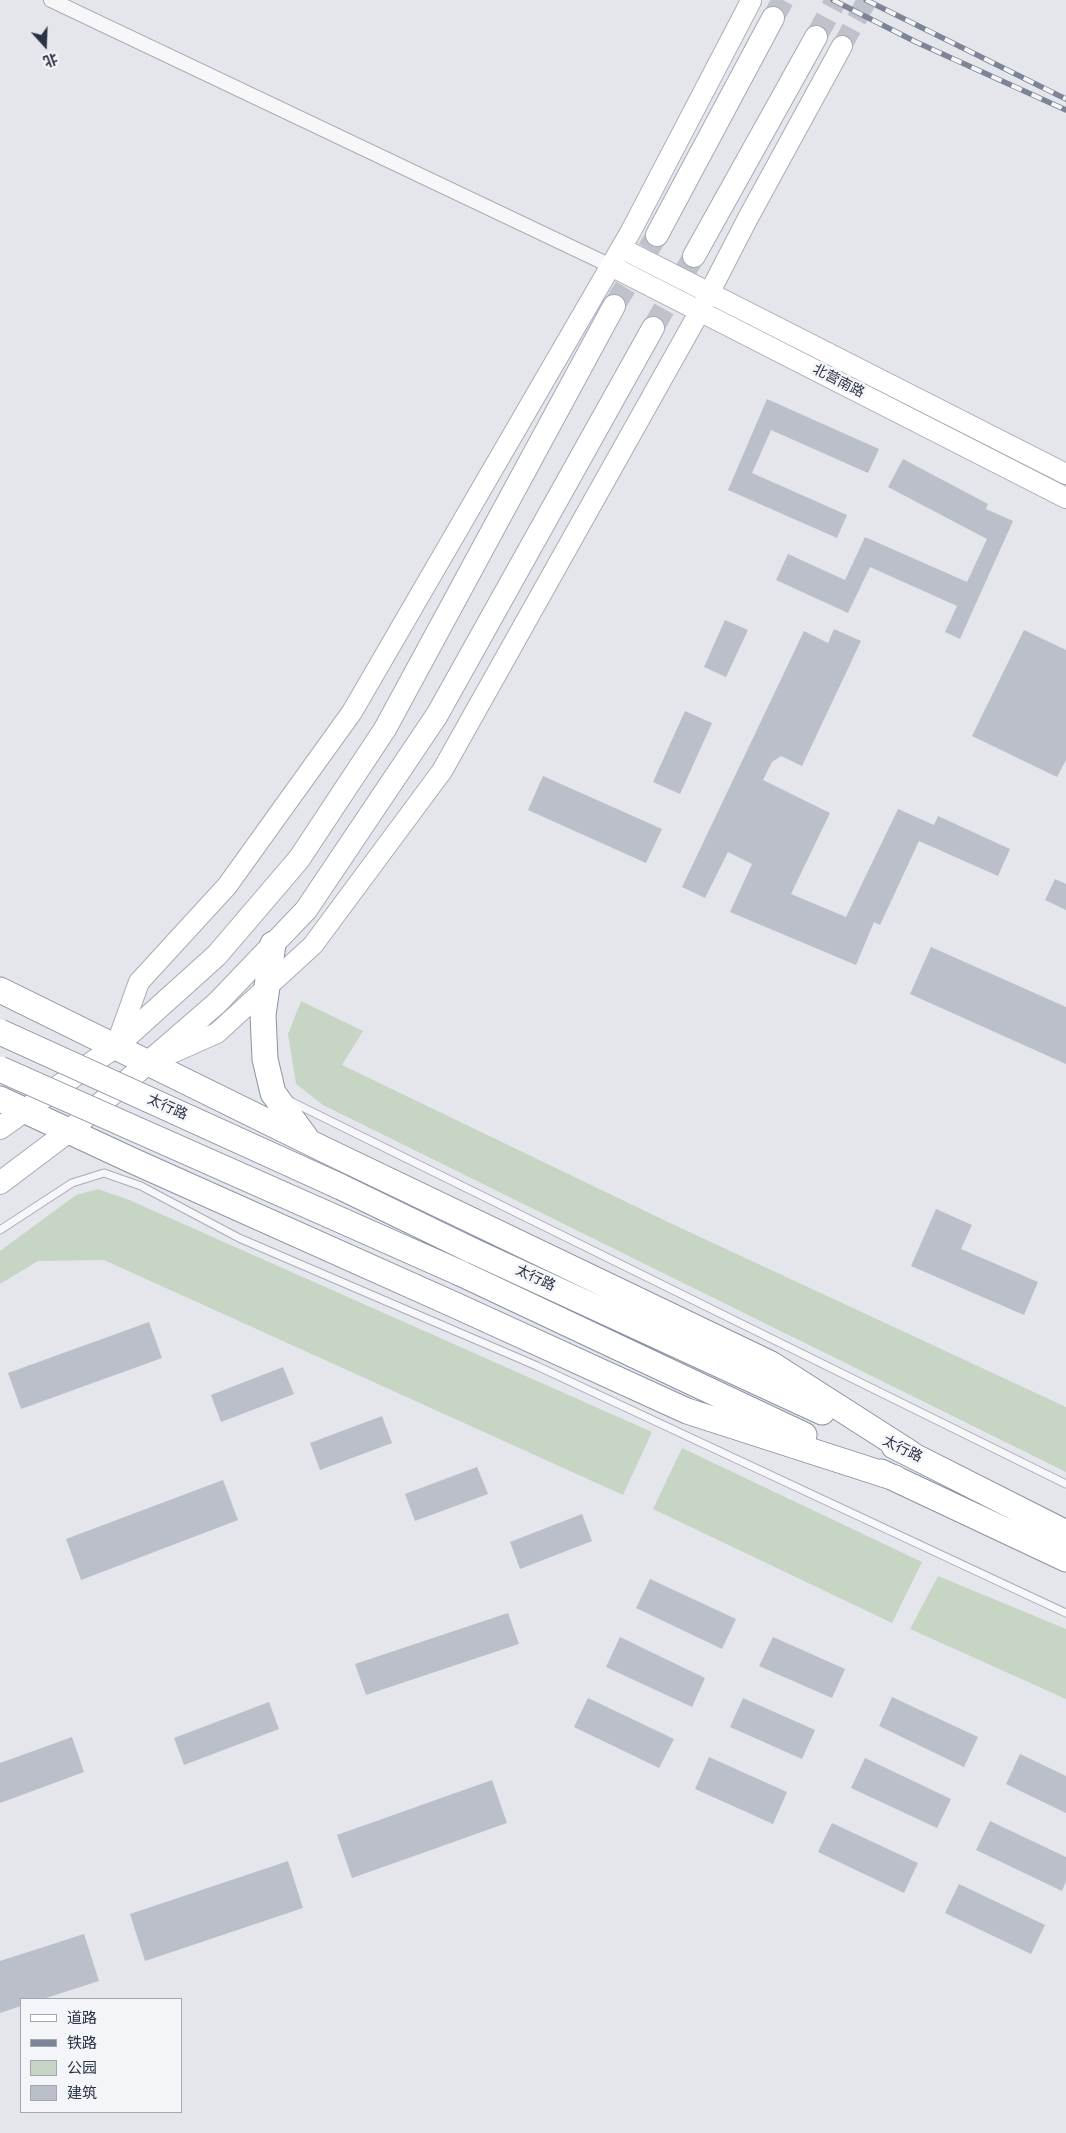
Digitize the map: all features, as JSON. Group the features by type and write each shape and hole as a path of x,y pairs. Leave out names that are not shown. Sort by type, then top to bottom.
{"highway":[{"path":"273,944 263,1015 265,1058 273,1093 309,1142"},
{"path":"0,990 309,1142 770,1364 910,1453"},
{"name":"太行路","path":"0,1032 341,1187 471,1250 910,1453 1066,1533"},
{"name":"太行路","path":"0,1069 460,1273 1066,1559"},
{"path":"0,1098 687,1411 895,1478"}],"main road":[{"path":"116,1046 139,982 227,886 352,712 611,266 751,1"},
{"path":"657,235 774,18"},
{"path":"694,256 816,37"},
{"path":"150,1063 217,1033 313,945 442,771 700,311 842,46"},
{"name":"北营南路","path":"621,248 1066,474"},
{"name":"北营南路","path":"611,266 1066,498"},
{"path":"0,1128 116,1046 217,955 299,859 385,729 614,306"},
{"path":"0,1183 69,1131 217,1004 306,910 437,715 653,328"}],"street":[{"path":"51,0 611,266"}],"lane":[{"path":"273,1093 1066,1484"},
{"path":"0,1230 72,1184 104,1173 141,1186 239,1238 537,1366 1066,1613"}],"green space":[{"path":"301,1001 363,1031 342,1065 670,1223 1066,1407 1066,1472 323,1105 296,1084 288,1034"},
{"path":"98,1189 127,1199 652,1432 623,1495 104,1260 38,1261 0,1284 0,1251 76,1195"},
{"path":"682,1448 922,1562 892,1623 653,1509"},
{"path":"938,1576 1066,1629 1066,1699 910,1629"}],"building":[{"path":"767,399 879,449 868,473 771,430 752,473 847,515 837,538 728,490"},
{"path":"903,459 988,504 986,509 1013,521 960,639 945,632 957,606 870,567 848,613 776,580 788,554 845,580 865,537 967,582 987,539 888,487"},
{"path":"725,620 748,630 726,677 704,667"},
{"path":"834,629 861,641 802,766 781,756 772,762 763,780 830,813 791,894 846,917 898,809 934,825 938,816 1010,849 998,876 919,841 880,925 874,922 856,965 730,912 752,864 728,852 705,898 682,887 804,631 828,643"},
{"path":"1024,630 1066,650 1066,760 1057,777 972,736"},
{"path":"685,711 712,723 680,794 653,782"},
{"path":"543,776 662,829 646,863 528,810"},
{"path":"1055,879 1066,884 1066,910 1045,900"},
{"path":"931,947 1066,1007 1066,1064 910,994"},
{"path":"936,1209 972,1225 961,1249 1038,1282 1024,1315 911,1266"},
{"path":"149,1322 162,1358 21,1409 8,1373"},
{"path":"283,1367 294,1394 221,1422 211,1395"},
{"path":"382,1416 392,1443 320,1470 310,1443"},
{"path":"477,1467 488,1494 415,1521 405,1494"},
{"path":"223,1480 238,1520 81,1580 66,1539"},
{"path":"582,1514 592,1541 520,1569 510,1542"},
{"path":"650,1579 736,1619 722,1649 636,1608"},
{"path":"508,1613 519,1644 366,1695 355,1664"},
{"path":"620,1637 705,1678 692,1707 606,1667"},
{"path":"773,1637 845,1669 832,1698 759,1666"},
{"path":"892,1697 978,1737 964,1767 879,1726"},
{"path":"588,1698 674,1739 659,1768 574,1727"},
{"path":"743,1698 815,1730 802,1759 730,1727"},
{"path":"269,1702 279,1729 184,1765 174,1738"},
{"path":"72,1737 84,1772 0,1803 0,1763"},
{"path":"1020,1754 1066,1776 1066,1813 1006,1784"},
{"path":"709,1757 787,1792 773,1824 695,1789"},
{"path":"865,1758 951,1799 937,1828 851,1788"},
{"path":"492,1780 507,1823 352,1878 337,1835"},
{"path":"990,1821 1066,1857 1066,1881 1062,1891 976,1850"},
{"path":"832,1823 918,1863 904,1893 818,1852"},
{"path":"288,1861 303,1908 145,1961 130,1914"},
{"path":"959,1884 1045,1925 1031,1954 945,1913"},
{"path":"84,1934 99,1981 46,1998 20,1998 20,2006 0,2013 0,1961"}],"tunnel":[{"path":"773,18 783,0"},
{"path":"816,37 836,0"},
{"path":"842,46 867,0"},
{"path":"614,306 657,235"},
{"path":"653,328 694,256"}],"railway":[{"path":"833,0 916,42 1066,110"},
{"path":"866,0 1066,99"}]}
